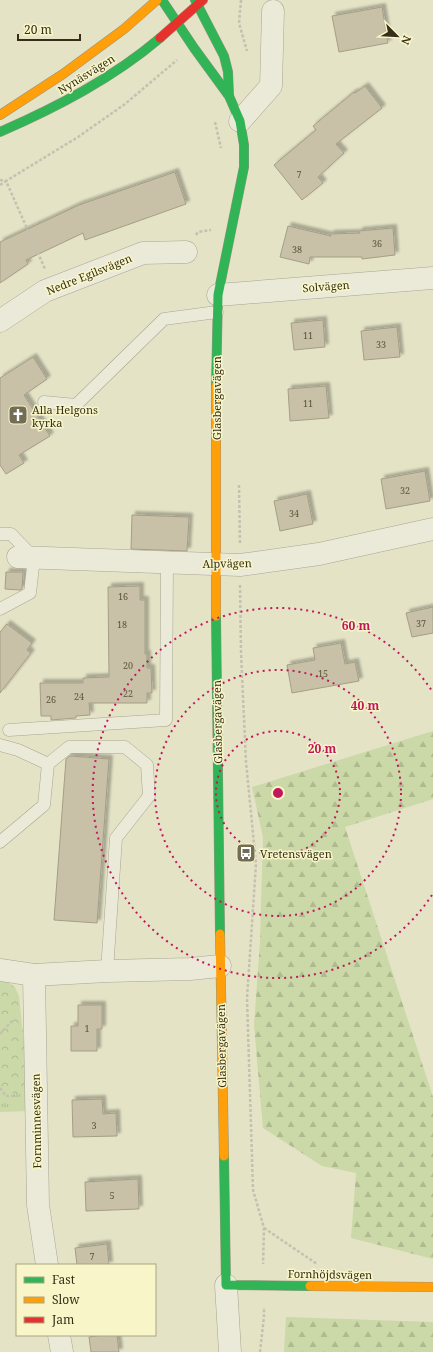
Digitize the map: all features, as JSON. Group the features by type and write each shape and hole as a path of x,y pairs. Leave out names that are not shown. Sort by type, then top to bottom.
{"street":[{"name":"Nynäsvägen","path":"0,115 63,74 124,29 156,0"},
{"name":"Glasbergavägen","path":"162,0 229,96 240,121 244,145 244,167 217,303 215,564 226,1285 230,1352"},
{"name":"Nynäsvägen","path":"0,132 63,103 89,88 143,51 178,24 199,2"},
{"name":"Glasbergavägen","path":"199,2 226,59 229,96"},
{"path":"240,121 271,86 273,11"},
{"name":"Nedre Egilsvägen","path":"0,321 45,291 143,253 186,252"},
{"name":"Solvägen","path":"217,303 433,278"},
{"name":"Alpvägen","path":"26,557 240,565 319,554 433,529"},
{"path":"0,970 34,975 190,969 220,966"},
{"name":"Fornminnesvägen","path":"34,975 38,1205 47,1264"},
{"name":"Fornhöjdsvägen","path":"226,1285 433,1287"},
{"path":"59,1336 62,1352"}],"lane":[{"path":"44,402 76,405 164,318 217,303"},
{"path":"0,534 11,534 26,557 30,593 0,609"},
{"path":"9,730 166,720 167,563"},
{"path":"0,745 18,750 48,764"},
{"path":"0,842 44,805 48,764 69,747 125,747 147,765 148,796 116,838 107,971"}],"path":[{"path":"241,0 239,23 248,53"},
{"path":"0,185 84,132 124,104 176,61 180,66"},
{"path":"214,118 222,154"},
{"path":"0,180 6,181"},
{"path":"6,181 53,288"},
{"path":"239,478 241,652 246,762 256,864 247,998 253,1190 264,1228 264,1316 260,1352"}],"green space":[{"path":"433,731 433,799 345,827 433,1097 433,1259 351,1238 356,1173 322,1166 263,1128 254,1025 260,942 263,837 252,787"},
{"path":"0,980 6,981 15,987 19,996 29,1093 0,1092"},
{"path":"22,1027 30,1111 0,1112 0,1092 6,1093 0,1029"},
{"path":"286,1317 433,1322 433,1352 284,1352"}],"building":[{"path":"382,7 388,43 339,52 332,16"},
{"path":"365,86 382,108 336,144 344,153 318,177 323,183 302,200 274,165 316,130 313,126 354,92 355,93"},
{"path":"175,172 186,204 85,240 83,233 26,260 28,264 0,283 0,242 79,205"},
{"path":"288,226 331,236 330,234 360,233 359,231 393,228 395,255 362,259 362,257 310,257 309,264 280,257"},
{"path":"323,320 325,347 294,350 291,323"},
{"path":"397,327 400,357 364,360 361,331"},
{"name":"Alla Helgons kyrka","path":"33,357 47,379 24,395 50,436 19,455 24,463 6,474 0,465 0,378"},
{"path":"326,386 329,418 290,421 288,389"},
{"path":"425,471 430,501 386,509 381,479"},
{"path":"307,494 313,524 280,531 274,501"},
{"path":"132,515 189,517 187,551 131,549"},
{"path":"6,572 23,572 22,589 5,589"},
{"path":"140,586 140,600 145,600 145,654 147,654 147,668 151,668 152,693 147,693 147,703 89,703 90,715 51,720 51,716 41,716 40,683 83,683 83,678 109,677 108,587"},
{"path":"433,607 433,633 412,637 406,613"},
{"path":"7,624 32,643 27,650 31,653 0,693 0,632"},
{"path":"341,643 345,664 355,662 359,681 292,693 287,665 315,660 313,648"},
{"path":"70,756 109,759 97,923 54,920 66,759"},
{"path":"78,1005 102,1005 102,1029 97,1029 97,1051 71,1051 71,1026 78,1026"},
{"path":"102,1099 103,1114 116,1113 117,1136 73,1137 72,1100"},
{"path":"138,1179 139,1209 86,1211 85,1182"},
{"path":"107,1244 109,1264 77,1264 75,1248"},
{"path":"117,1336 119,1352 91,1352 89,1337"}],"traffic: fast":[{"path":"162,0 194,48 229,96 240,121 244,145 244,167 218,295 216,386"},
{"path":"195,0 224,56 228,72 229,95"},
{"path":"0,132 84,91 123,66 160,38"},
{"path":"216,616 220,934"},
{"path":"224,1156 226,1285 310,1286"}],"traffic: slow":[{"path":"0,115 63,74 124,29 157,0"},
{"path":"216,386 216,616"},
{"path":"220,934 224,1156"},
{"path":"310,1286 433,1287"}],"traffic: jam":[{"path":"160,38 203,0"}],"place":[{"name":"Alla Helgons kyrka","path":"18,415"},
{"name":"Vretensvägen","path":"246,853"}]}
